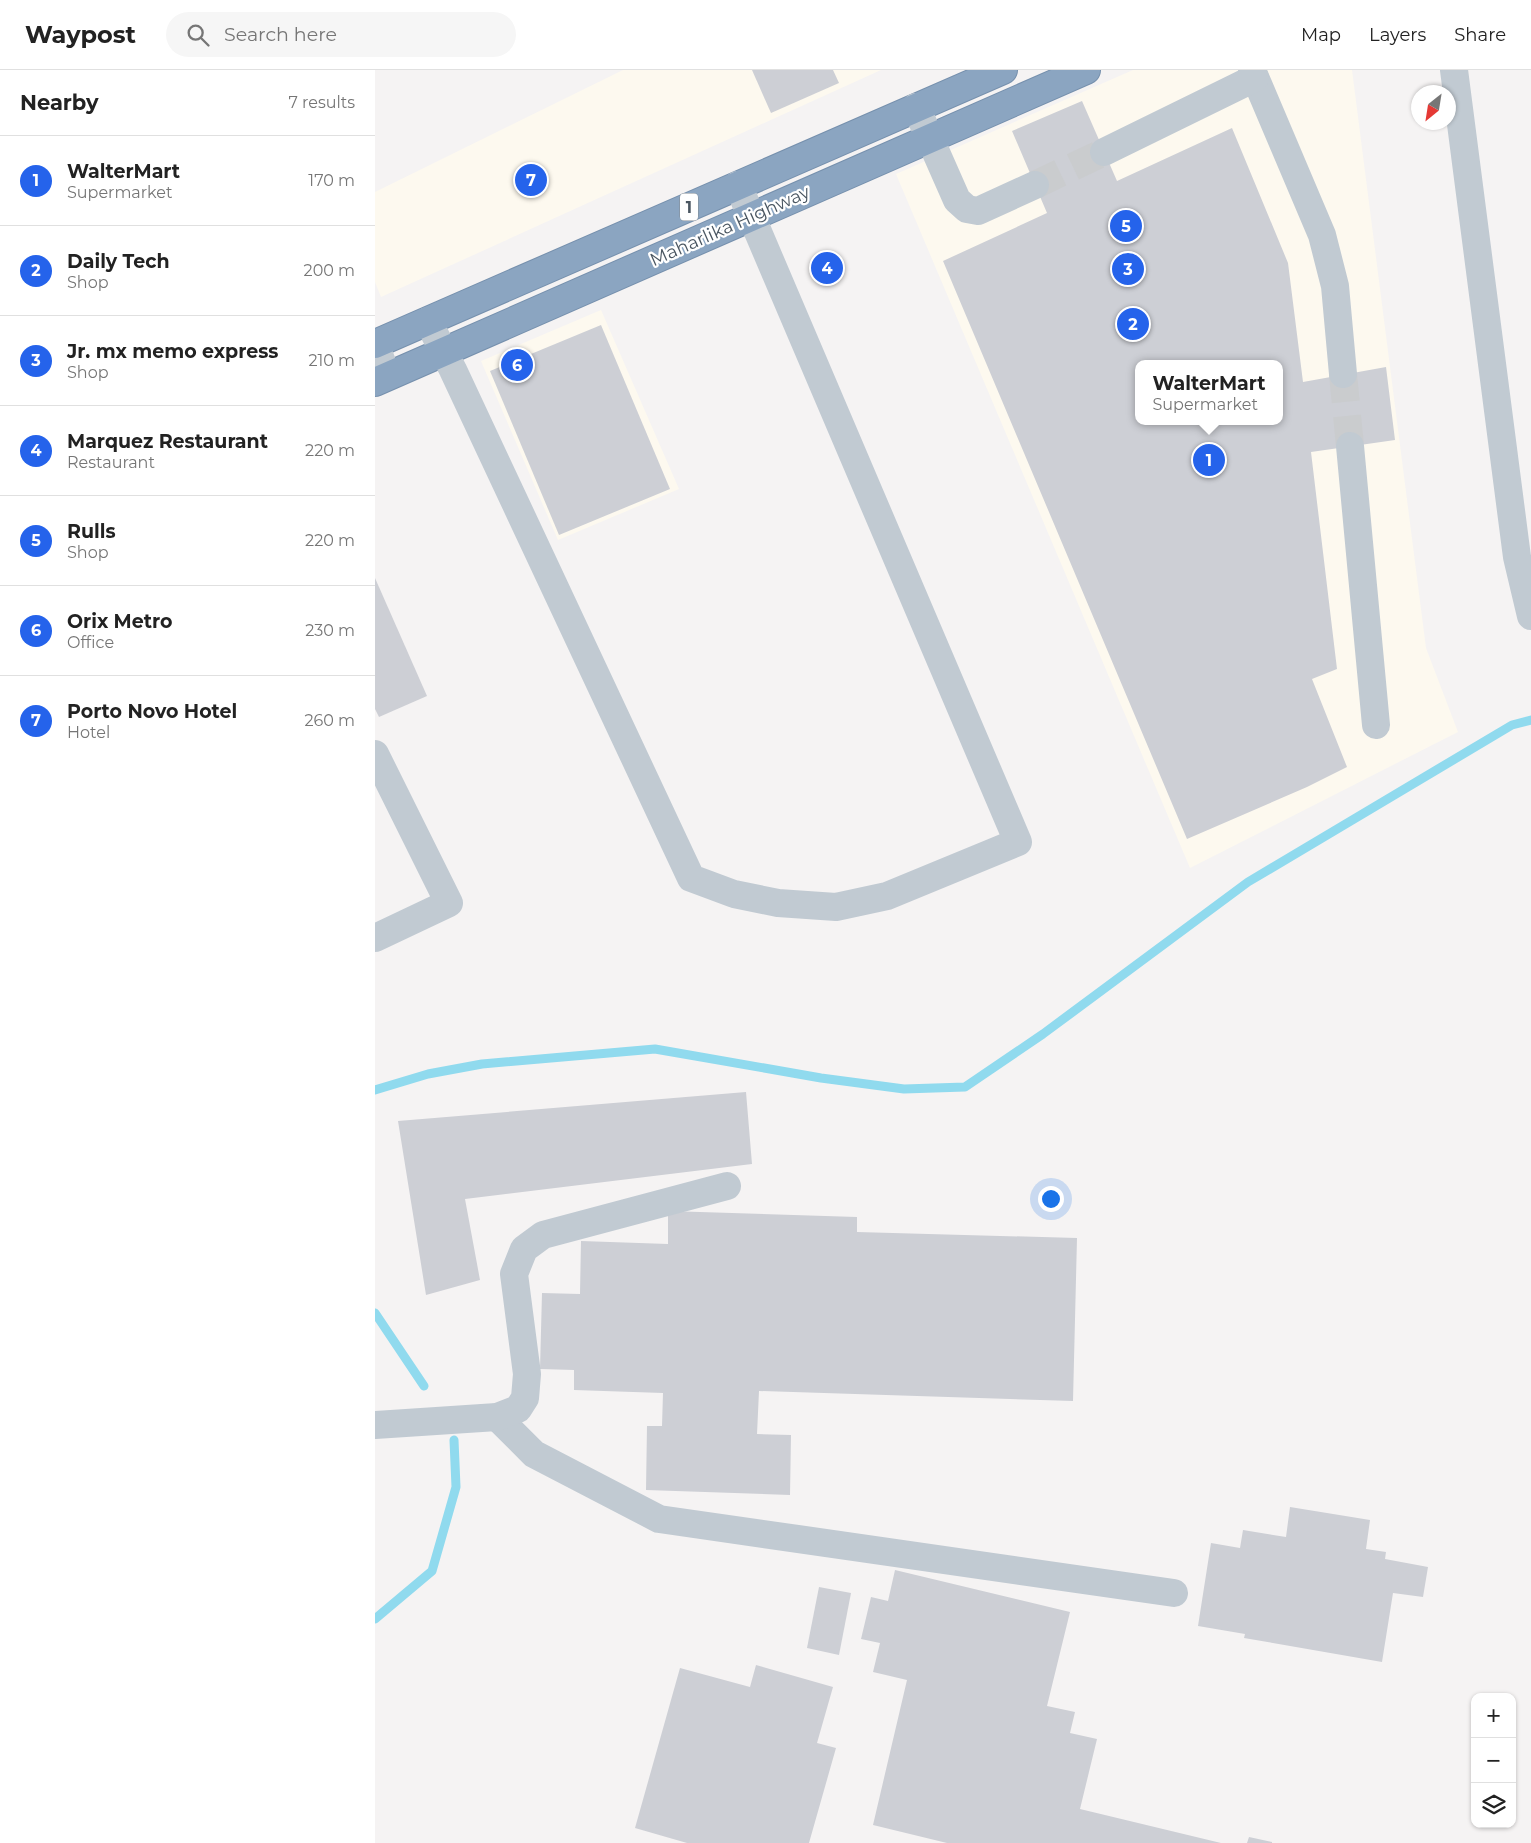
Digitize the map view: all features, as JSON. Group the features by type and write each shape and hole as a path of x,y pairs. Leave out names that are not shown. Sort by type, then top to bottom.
{"highway":[{"name":"Maharlika Highway","path":"375,344 1003,70"},
{"name":"Maharlika Highway","path":"381,379 1086,70"}],"street":[{"path":"1455,71 1531,616"},
{"path":"1104,152 1254,74 1322,235 1335,286 1343,374"},
{"path":"916,107 957,200 967,209 978,211 1035,185"},
{"path":"428,321 691,878 734,894 778,903 836,907 887,896 1018,842 755,227 753,216 738,185"},
{"path":"375,344 381,379"},
{"path":"1350,446 1376,725"},
{"path":"375,754 449,903 375,938"},
{"path":"375,1424 497,1417 518,1409 525,1398 527,1374 514,1274 524,1250 543,1235 727,1186"},
{"path":"497,1417 534,1454 659,1519 1174,1593"}],"shaded area":[{"path":"623,70 881,70 381,297 375,282 375,192"},
{"path":"1133,70 1352,70 1426,648 1458,732 1190,868 896,174"},
{"path":"601,310 679,489 558,540 481,361"}],"building":[{"path":"752,70 833,70 839,83 771,113"},
{"path":"1082,101 1117,181 1232,128 1288,263 1303,382 1386,367 1395,440 1311,452 1337,669 1312,679 1347,767 1307,787 1187,839 943,261 1047,213 1012,131"},
{"path":"601,325 670,489 559,535 490,371"},
{"path":"375,578 427,696 379,717 375,709"},
{"path":"746,1092 752,1164 465,1199 480,1280 426,1295 398,1121"},
{"path":"668,1211 857,1217 857,1232 1077,1238 1073,1401 759,1391 757,1434 791,1435 790,1495 646,1490 647,1426 662,1426 663,1393 574,1390 574,1370 540,1369 542,1293 580,1294 581,1241 668,1244"},
{"path":"1290,1507 1370,1520 1366,1549 1386,1552 1385,1559 1428,1567 1423,1597 1393,1593 1382,1662 1244,1638 1245,1634 1198,1626 1211,1543 1240,1548 1243,1530 1286,1537"},
{"path":"895,1570 1070,1612 1047,1706 1075,1712 1070,1733 1097,1739 1080,1809 1221,1843 947,1843 873,1825 907,1680 873,1672 880,1643 861,1639 871,1597 888,1601"},
{"path":"819,1587 851,1593 839,1655 807,1648"},
{"path":"756,1665 833,1687 817,1743 836,1748 809,1843 687,1843 635,1828 680,1668 750,1687"},
{"path":"1249,1837 1272,1842 1272,1843 1247,1843"}],"waterway":[{"path":"375,1090 428,1074 482,1064 655,1049 821,1078 904,1089 965,1087 1043,1034 1248,882 1512,725 1531,720"},
{"path":"375,1313 424,1386"},
{"path":"375,1619 432,1571 456,1487 454,1440"}],"tunnel":[{"path":"1035,185 1104,152"},
{"path":"1343,374 1350,446"}],"place":[{"name":"Porto Novo Hotel","path":"531,180"},
{"name":"Rulls","path":"1126,226"},
{"name":"Marquez Restaurant","path":"827,268"},
{"name":"Jr. mx memo express","path":"1128,269"},
{"name":"Daily Tech","path":"1133,324"},
{"name":"Orix Metro","path":"517,365"},
{"name":"WalterMart","path":"1209,460"}]}
